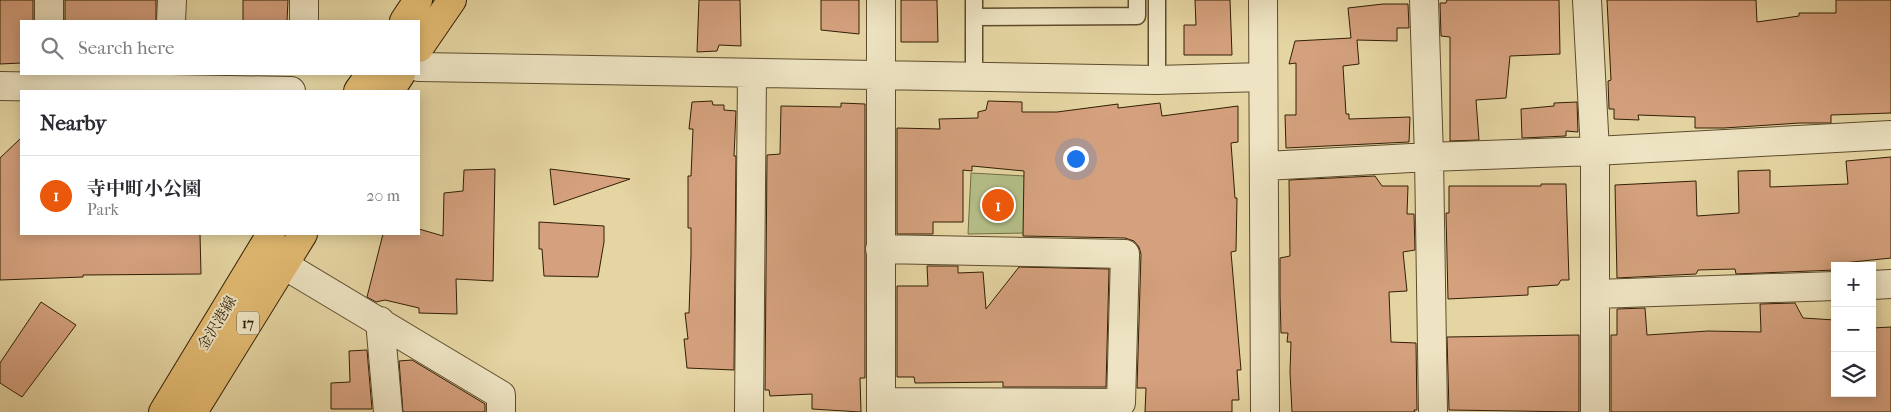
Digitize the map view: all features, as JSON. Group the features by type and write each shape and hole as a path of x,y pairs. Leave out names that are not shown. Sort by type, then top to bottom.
{"main road":[{"path":"405,20 418,0"},
{"path":"420,47 452,0"},
{"path":"359,90 369,75"},
{"path":"391,90 400,75"},
{"name":"金沢港線","path":"163,412 270,235"},
{"name":"金沢港線","path":"193,412 302,235"}],"street":[{"path":"49,0 49,20"},
{"path":"172,0 172,20"},
{"path":"304,0 304,20"},
{"path":"880,249 1125,254 1121,404 881,407 880,249 881,0"},
{"path":"1263,0 1265,412"},
{"path":"1424,0 1429,157 1433,412"},
{"path":"1587,0 1595,151 1596,412"},
{"path":"420,67 1157,80 1263,77"},
{"path":"749,412 752,73"},
{"path":"302,75 302,90"},
{"path":"0,86 49,80 170,81 279,90"},
{"path":"1264,166 1891,135"},
{"path":"284,265 501,395 502,412"},
{"path":"1876,285 1891,284"},
{"path":"1596,294 1831,286"},
{"path":"380,321 388,412"}],"lane":[{"path":"974,0 974,76"},
{"path":"974,17 1137,16 1137,0"},
{"path":"1157,0 1157,80"}],"green space":[{"path":"971,173 1025,176 1027,233 968,234"}],"building":[{"path":"0,0 33,0 33,20 20,20 20,63 0,64"},
{"path":"65,0 156,0 156,20 65,20"},
{"path":"243,0 288,0 287,20 243,20"},
{"path":"699,0 740,0 741,46 719,45 717,51 697,52"},
{"path":"821,0 859,0 859,34 821,30"},
{"path":"901,0 937,0 938,42 901,42"},
{"path":"1195,0 1230,0 1232,55 1184,55 1184,25 1196,25"},
{"path":"1447,0 1559,0 1560,54 1510,56 1506,98 1476,100 1479,140 1450,141 1450,37 1441,36 1440,3 1446,3"},
{"path":"1607,0 1756,0 1757,22 1799,16 1799,13 1836,13 1836,0 1891,0 1891,113 1831,115 1831,123 1724,128 1695,128 1695,117 1638,115 1639,120 1614,119 1614,109 1609,109 1608,81 1611,80"},
{"path":"1383,4 1408,4 1409,28 1397,28 1397,41 1357,40 1359,64 1343,66 1346,114 1349,114 1349,119 1410,117 1409,142 1286,148 1285,115 1296,115 1296,63 1289,64 1295,41 1351,38 1348,8"},
{"path":"712,101 713,105 724,105 724,110 736,111 734,156 736,156 734,370 687,368 684,339 688,339 685,313 689,313 691,254 691,228 688,228 688,176 691,176 693,129 689,129 692,102"},
{"path":"988,101 1022,102 1022,112 1057,112 1118,104 1118,108 1160,103 1162,116 1238,106 1238,142 1231,143 1235,198 1237,198 1236,251 1231,252 1241,370 1237,370 1239,400 1232,400 1232,412 1145,412 1146,388 1137,388 1141,254 1139,247 1134,241 1125,238 1023,236 1024,171 972,166 972,171 963,170 963,222 933,222 933,234 897,234 897,128 940,129 939,119 978,118 978,112 986,110"},
{"path":"1577,102 1578,132 1566,131 1566,136 1522,138 1521,109 1554,106 1554,103"},
{"path":"841,103 865,104 865,378 860,378 861,412 812,409 812,394 770,396 769,390 765,390 767,155 780,154 781,106 841,107"},
{"path":"20,139 20,235 200,235 201,274 83,275 83,277 0,280 0,158"},
{"path":"1891,157 1891,258 1831,262 1831,270 1736,274 1735,269 1698,270 1696,274 1617,278 1615,185 1696,181 1697,216 1739,213 1738,171 1770,170 1770,187 1848,184 1846,161"},
{"path":"495,169 493,281 456,279 457,314 419,313 419,308 385,300 376,302 367,297 383,235 420,235 420,229 443,236 444,193 463,191 464,170"},
{"path":"550,169 630,179 554,205"},
{"path":"1375,176 1382,186 1408,186 1407,214 1414,214 1415,250 1403,252 1407,291 1389,292 1391,342 1416,343 1417,410 1414,410 1415,412 1292,412 1291,342 1287,342 1288,333 1281,333 1280,296 1280,258 1290,256 1289,180"},
{"path":"1541,184 1566,184 1569,280 1561,280 1558,285 1528,287 1528,295 1448,299 1446,213 1449,213 1449,186 1541,186"},
{"path":"539,222 604,226 604,242 598,277 544,276 542,249 539,249"},
{"path":"927,266 958,266 958,273 983,272 986,309 1019,267 1109,269 1106,387 1003,387 1003,382 915,383 914,377 897,377 897,286 928,286"},
{"path":"41,302 76,325 22,397 0,383 0,363"},
{"path":"1795,303 1803,318 1831,320 1831,397 1876,397 1876,328 1891,327 1891,412 1611,412 1611,335 1617,335 1617,309 1645,308 1647,335 1708,331 1761,332 1760,304"},
{"path":"1579,335 1579,412 1449,410 1447,337"},
{"path":"367,350 372,409 331,409 331,383 350,382 349,351"},
{"path":"412,360 485,404 485,412 403,412 399,361"}],"place":[{"name":"寺中町小公園","path":"998,205"}]}
